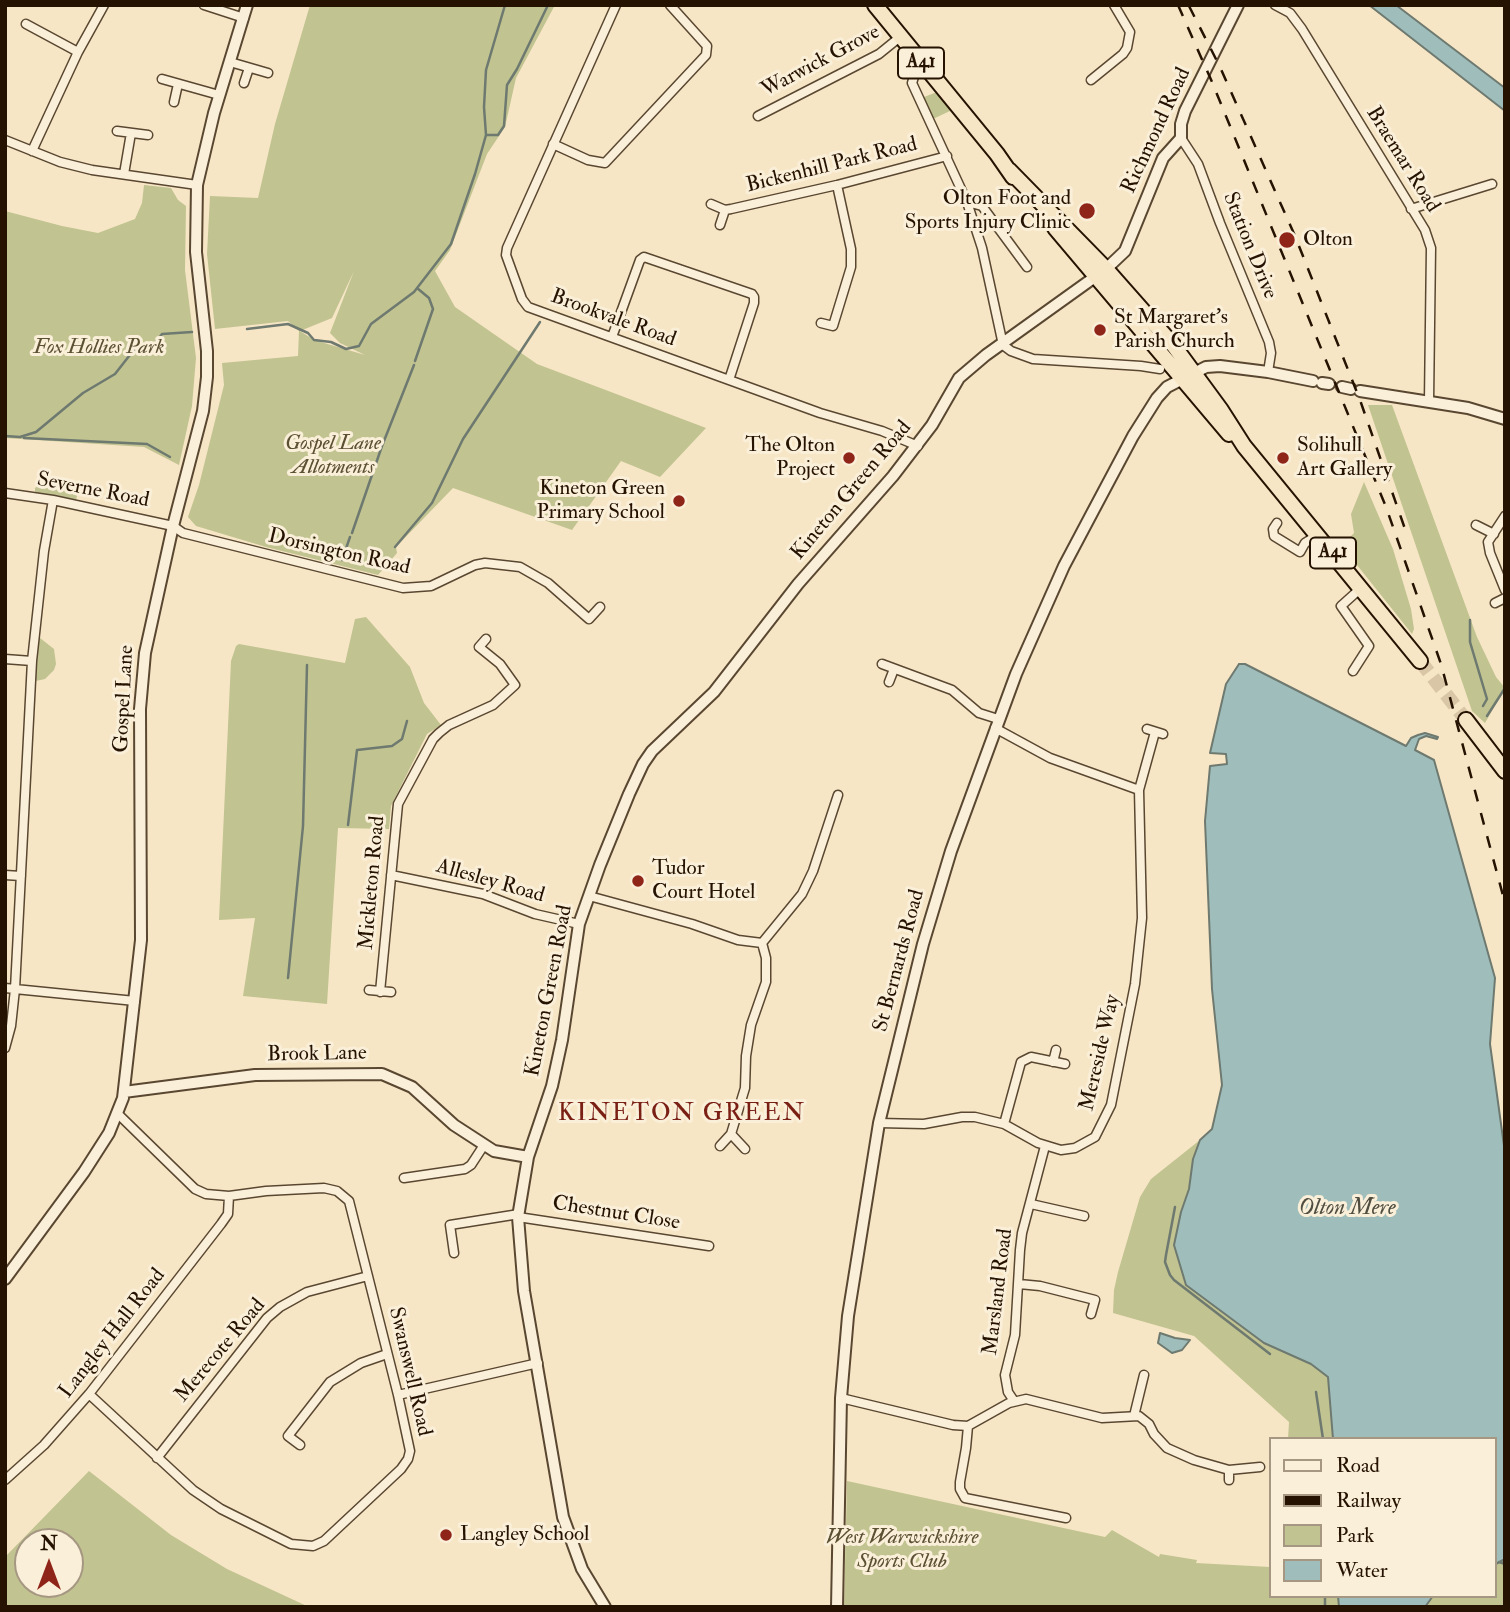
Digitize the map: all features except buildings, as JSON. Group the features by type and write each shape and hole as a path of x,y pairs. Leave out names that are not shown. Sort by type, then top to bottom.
{"highway":[{"name":"A41","path":"875,5 1009,170 1101,272 1187,376 1213,418 1244,446 1420,661"},
{"path":"1466,720 1505,771"}],"street":[{"path":"32,151 78,52 104,5"},
{"path":"205,5 244,18"},
{"name":"Gospel Lane","path":"5,1279 109,1133 124,1092 142,924 140,709 149,626 203,411 207,377 207,351 198,276 197,185 219,95 247,5"},
{"name":"Brookvale Road","path":"616,5 514,230 506,255 518,289 528,307 918,446"},
{"path":"553,144 588,160 605,163 706,55 707,46 670,5"},
{"path":"1091,80 1127,48 1130,33 1114,5"},
{"name":"Richmond Road","path":"1003,345 1125,251 1163,158 1181,138 1185,111 1238,5"},
{"name":"Braemar Road","path":"1275,5 1290,13 1303,29 1425,230 1431,248 1429,401"},
{"path":"26,24 78,52"},
{"name":"Warwick Grove","path":"758,116 878,54 900,37"},
{"path":"919,61 912,83 967,202 982,248 1003,345 1033,359 1160,369"},
{"path":"230,62 268,73"},
{"path":"244,83 249,68"},
{"path":"162,79 219,95"},
{"path":"174,102 178,84"},
{"path":"117,131 148,135"},
{"path":"124,174 131,133"},
{"name":"Station Drive","path":"1181,138 1198,164 1269,342 1271,353 1268,372"},
{"path":"5,140 60,162 197,185"},
{"name":"Bickenhill Park Road","path":"712,204 725,210 837,185 947,156"},
{"path":"1411,209 1492,184"},
{"path":"821,323 834,326 851,267 851,249 837,185"},
{"path":"967,202 982,206 1027,267"},
{"name":"Bickenhill Park Road","path":"719,225 725,210"},
{"path":"612,337 640,260 644,257 752,294 754,303 729,380"},
{"name":"Kineton Green Road","path":"604,1607 582,1569 563,1517 524,1291 518,1216 528,1157 552,1086 562,1040 579,924 643,764 714,692 798,584 918,446 959,379 986,355 1003,345"},
{"path":"1187,376 1206,367 1220,366 1321,383"},
{"name":"St Bernards Road","path":"837,1607 841,1398 848,1316 879,1123 923,944 951,851 996,724 1039,621 1133,436 1157,398 1170,384 1187,376"},
{"path":"1351,389 1468,408 1505,419"},
{"name":"Severne Road","path":"5,494 53,500 173,526"},
{"path":"5,1048 11,1026 15,989 32,661 44,551 53,500"},
{"path":"1505,516 1488,542 1505,590"},
{"path":"1277,523 1273,529 1274,536 1300,552 1305,543 1318,535"},
{"path":"1476,525 1494,534"},
{"name":"Dorsington Road","path":"173,526 183,533 403,588 431,586 485,563 520,567 548,583 589,619 600,607"},
{"path":"1353,671 1369,646 1341,606 1361,588"},
{"path":"1495,603 1505,598"},
{"name":"Mickleton Road","path":"380,992 398,804 433,739 449,725 494,705 514,685 500,664 479,647 486,639"},
{"path":"5,659 32,661"},
{"path":"882,664 952,690 979,713 1050,758 1139,790"},
{"path":"889,682 894,669"},
{"name":"Mereside Way","path":"879,1123 924,1124 975,1117 1004,1124 1045,1146 1061,1150 1085,1144 1095,1137 1111,1105 1135,984 1142,918 1139,790 1155,732"},
{"path":"762,943 802,894 813,871 838,795"},
{"path":"5,875 21,876"},
{"name":"Allesley Road","path":"391,876 483,894 535,914 579,924"},
{"path":"589,896 692,924 738,940 762,943"},
{"path":"719,1146 731,1134 745,1088 748,1036 766,982 766,958 762,943"},
{"path":"5,988 135,1001"},
{"path":"369,990 391,992"},
{"path":"1053,1062 1056,1050"},
{"path":"1004,1124 1021,1062 1031,1057 1065,1064"},
{"name":"Brook Lane","path":"124,1092 230,1077 372,1073 400,1080 412,1087 454,1125 494,1151 528,1157"},
{"name":"Swanswell Road","path":"89,1394 177,1477 221,1509 291,1544 313,1546 324,1541 401,1469 408,1459 410,1444 349,1201 337,1191 302,1188 229,1196 206,1194 195,1189 117,1112"},
{"path":"731,1134 745,1149"},
{"path":"404,1178 465,1168 471,1165 484,1145"},
{"name":"Marsland Road","path":"1014,1401 1008,1392 1006,1376 1015,1335 1022,1233 1045,1146"},
{"name":"Langley Hall Road","path":"5,1480 44,1446 89,1394 221,1224 228,1214 229,1196"},
{"path":"1031,1204 1084,1216"},
{"name":"Chestnut Close","path":"454,1252 450,1225 518,1216 709,1246"},
{"name":"Merecote Road","path":"157,1458 267,1318 280,1307 307,1292 368,1276"},
{"path":"1018,1284 1040,1286 1095,1300 1091,1314"},
{"path":"300,1445 288,1436 330,1382 361,1363 387,1354"},
{"path":"398,1395 538,1363"},
{"path":"1134,1416 1144,1375"},
{"path":"841,1398 953,1425 968,1426 1014,1401 1037,1401 1102,1418 1134,1416 1143,1418 1153,1434 1167,1448 1194,1460 1229,1469 1260,1466"},
{"path":"968,1426 967,1448 960,1482 965,1498 1066,1518"},
{"path":"1229,1469 1230,1480"}],"green space":[{"name":"Gospel Lane Allotments","path":"310,5 555,5 516,78 505,127 487,154 450,250 435,271 455,307 537,364 706,428 660,477 621,461 572,530 453,488 396,547 397,553 378,575 196,526 188,517 199,485 224,385 222,363 298,356 299,331 288,321 215,329 207,254 210,196 258,198 275,124","holes":["354,271 330,333 340,343 365,355 314,340 300,331 332,318"]},
{"path":"937,92 952,110 933,119 924,97"},
{"name":"Fox Hollies Park","path":"144,185 171,188 178,200 186,206 185,270 196,358 192,406 179,465 144,447 5,438 5,211 98,233 135,219 142,203"},
{"path":"1368,405 1392,405 1477,637 1496,677 1505,688 1485,723 1472,711"},
{"path":"47,479 65,481 72,486 76,500 35,493 35,488"},
{"path":"1364,482 1393,549 1411,609 1414,629 1412,634 1353,560 1347,540 1354,533 1351,514"},
{"path":"366,617 410,667 424,703 441,725 427,734 391,806 389,829 338,828 327,1004 243,996 255,918 219,920 231,661 239,644 345,663 355,619"},
{"path":"35,634 54,649 56,664 45,679 31,682"},
{"path":"1200,1140 1181,1212 1264,1343 1311,1364 1328,1377 1333,1437 1288,1437 1289,1422 1194,1336 1113,1313 1118,1272 1140,1197 1151,1179"},
{"path":"89,1471 171,1535 227,1569 309,1607 5,1607 5,1557 14,1548 14,1598 84,1598 84,1528 33,1528"},
{"name":"West Warwickshire Sports Club","path":"847,1481 1105,1537 1112,1530 1159,1557 1160,1554 1197,1560 1196,1563 1268,1567 1268,1598 1338,1598 1339,1607 844,1607"},
{"path":"1505,1559 1505,1607 1425,1607 1432,1598 1496,1598 1496,1564"}],"water":[{"path":"1369,5 1396,5 1505,88 1505,111"},
{"name":"Olton Mere","path":"1239,664 1245,664 1406,746 1411,738 1425,733 1438,737 1426,736 1419,739 1415,750 1434,760 1495,978 1490,1044 1505,1153 1505,1559 1496,1564 1496,1437 1333,1437 1328,1377 1311,1364 1264,1343 1186,1285 1174,1245 1189,1189 1193,1159 1200,1140 1212,1129 1222,1085 1212,989 1205,821 1210,766 1227,764 1226,754 1210,753 1226,684"},
{"path":"1160,1333 1190,1340 1182,1350 1172,1353 1158,1343"},
{"path":"1338,1598 1432,1598 1425,1607 1339,1607"}],"waterway":[{"path":"247,329 288,324 308,333 314,340 331,342 346,349 359,346 371,324 414,292 451,244 475,174 486,135 486,70 505,5"},
{"path":"486,135 498,135 504,126 507,85 548,5"},
{"path":"415,361 433,309 429,298 417,288"},
{"path":"395,547 432,503 463,439 540,322"},
{"path":"5,436 20,437 36,432 83,393 115,374 133,351 151,349 162,334 192,332"},
{"path":"352,533 414,365"},
{"path":"24,438 147,444 170,457"},
{"path":"342,560 350,537"},
{"path":"1470,620 1470,642 1487,699 1483,706"},
{"path":"288,978 303,826 307,665"},
{"path":"1487,716 1505,688"},
{"path":"348,825 357,750 392,746 402,739 407,721"},
{"path":"1175,1207 1165,1262 1170,1275 1270,1354"},
{"path":"1316,1392 1323,1437"},
{"path":"1499,1562 1505,1564"},
{"path":"1325,1598 1325,1607"}],"tunnel":[{"path":"1420,661 1466,720"}],"railway":[{"path":"1178,5 1386,507 1441,664 1505,903"},
{"path":"1189,6 1220,67 1295,236 1360,400 1405,529"}],"place":[{"name":"Olton Foot and Sports Injury Clinic","path":"1087,211"},
{"name":"Olton","path":"1287,240"},
{"name":"St Margaret's Parish Church","path":"1100,330"},
{"name":"The Olton Project","path":"849,458"},
{"name":"Solihull Art Gallery","path":"1283,458"},
{"name":"Kineton Green Primary School","path":"679,501"},
{"name":"Tudor Court Hotel","path":"638,881"},
{"name":"Langley School","path":"446,1535"}],"district":[{"name":"KINETON GREEN","path":"682,1115"}]}
